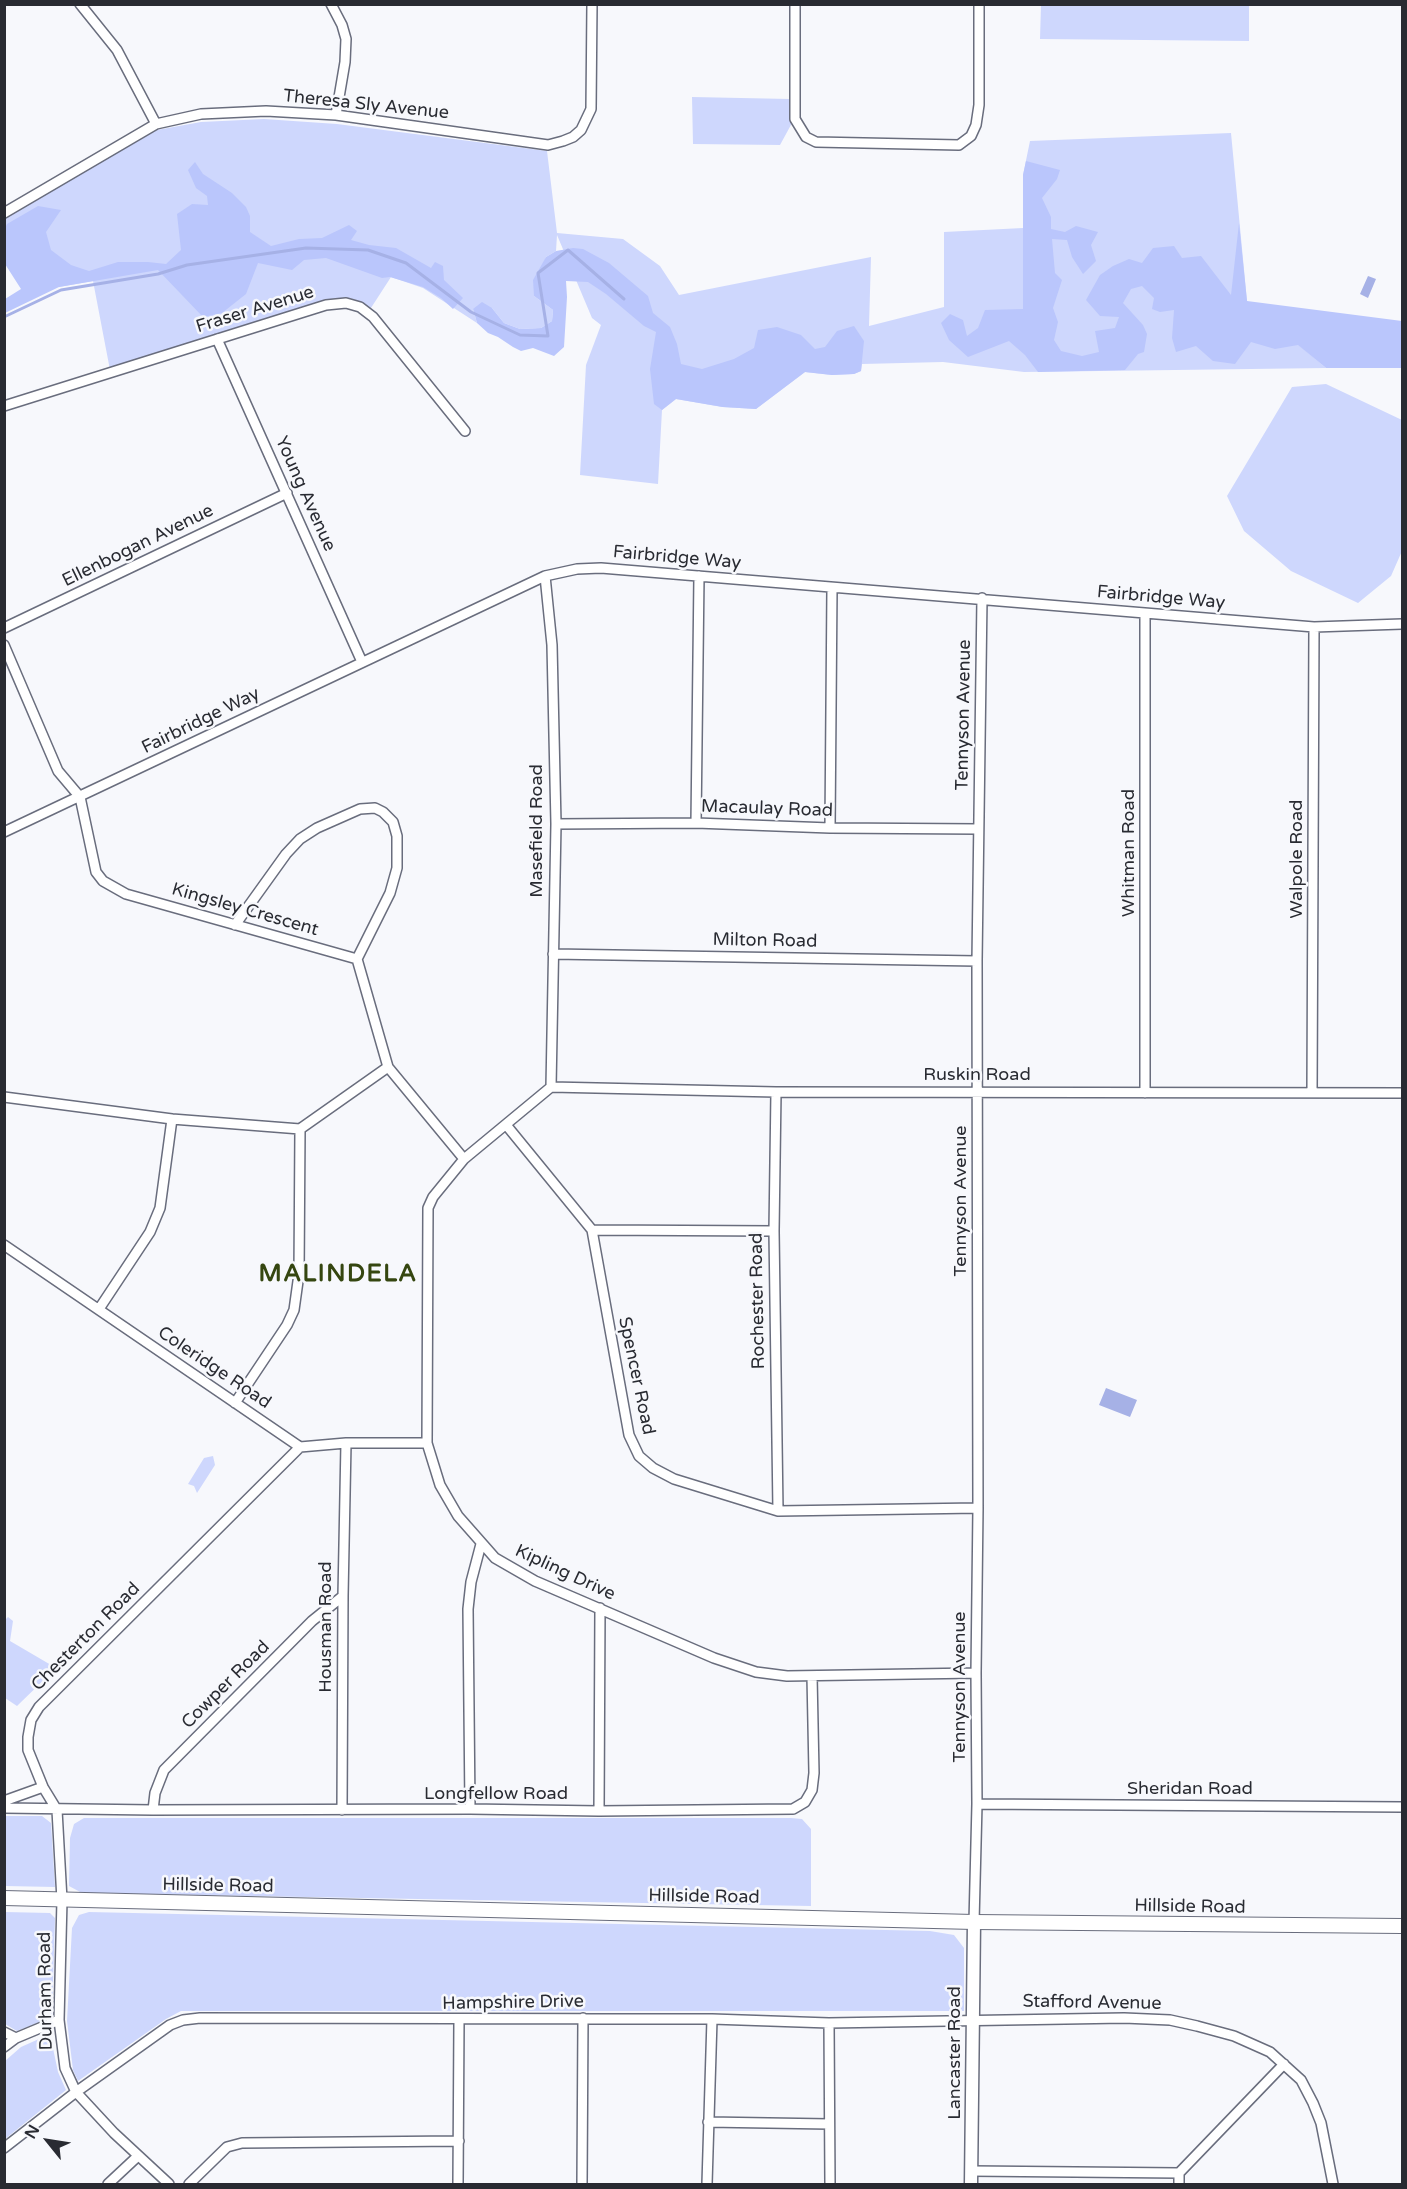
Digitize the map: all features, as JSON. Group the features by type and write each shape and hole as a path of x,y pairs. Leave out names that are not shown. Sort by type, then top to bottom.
{"main road":[{"name":"Hillside Road","path":"4,1898 974,1922 1402,1926"}],"street":[{"path":"80,4 117,50 156,124"},
{"path":"331,4 342,25 346,39 345,62 336,115"},
{"name":"Theresa Sly Avenue","path":"4,213 156,124 212,114 266,111 336,115 548,145 573,137 581,130 591,110 592,4"},
{"path":"795,4 795,118 806,136 816,142 959,145 971,136 976,125 979,105 979,4"},
{"name":"Fraser Avenue","path":"4,406 326,305 346,303 360,307 373,316 465,431"},
{"name":"Young Avenue","path":"217,339 362,662"},
{"name":"Ellenbogan Avenue","path":"4,628 286,493"},
{"name":"Fairbridge Way","path":"4,832 545,576 577,569 601,568 1314,627 1402,624"},
{"name":"Masefield Road","path":"545,576 552,645 556,824 551,1087"},
{"path":"696,823 699,576"},
{"path":"830,828 831,588"},
{"name":"Tennyson Avenue","path":"974,1922 977,1804 978,1508 977,961 982,598"},
{"name":"Whitman Road","path":"1145,613 1145,1093"},
{"name":"Walpole Road","path":"1312,1092 1314,627"},
{"path":"4,645 58,771 80,797"},
{"name":"Kingsley Crescent","path":"80,797 96,872 103,882 126,894 357,959"},
{"path":"235,925 286,854 300,839 317,828 360,809 375,808 384,812 393,822 397,836 397,868 390,893 357,959 388,1067 464,1159"},
{"name":"Macaulay Road","path":"556,824 696,823 830,828 978,829"},
{"name":"Milton Road","path":"553,954 977,961"},
{"path":"4,1097 172,1119 300,1128 388,1067"},
{"name":"Ruskin Road","path":"551,1087 776,1092 1402,1093"},
{"name":"Kipling Drive","path":"551,1087 464,1159 433,1197 427,1216 427,1443 440,1485 458,1516 481,1544 495,1558 510,1568 692,1649 745,1668 787,1676 976,1672"},
{"name":"Rochester Road","path":"776,1092 774,1231 778,1511"},
{"path":"99,1310 150,1232 160,1208 172,1119"},
{"name":"Spencer Road","path":"507,1125 592,1230 629,1435 639,1456 653,1468 674,1479 778,1511 978,1508"},
{"path":"235,1403 287,1325 294,1310 299,1274 300,1128"},
{"path":"592,1230 774,1231"},
{"name":"Coleridge Road","path":"4,1245 300,1446"},
{"path":"300,1446 346,1443 427,1443"},
{"name":"Housman Road","path":"342,1810 346,1443"},
{"name":"Chesterton Road","path":"62,1900 57,1810 43,1787 28,1750 31,1720 39,1707 300,1446"},
{"path":"470,1809 468,1609 471,1582 481,1544"},
{"name":"Cowper Road","path":"153,1810 155,1793 164,1770 312,1621 343,1596"},
{"path":"599,1811 600,1608"},
{"name":"Longfellow Road","path":"4,1808 599,1811 793,1809 805,1802 813,1790 812,1676"},
{"path":"4,1802 43,1787"},
{"name":"Sheridan Road","path":"977,1804 1402,1807"},
{"name":"Durham Road","path":"62,1900 59,2020 65,2068 76,2092 138,2156 169,2184"},
{"name":"Lancaster Road","path":"971,2184 974,1922"},
{"name":"Hampshire Drive","path":"4,2148 76,2092 170,2025 183,2020 200,2018 459,2020 583,2018 712,2019 829,2024 973,2019"},
{"path":"582,2184 583,2018"},
{"path":"707,2184 712,2019"},
{"name":"Stafford Avenue","path":"973,2019 1170,2020 1225,2033 1251,2042 1270,2052 1301,2080 1321,2123 1333,2184"},
{"path":"4,2047 16,2038 59,2020"},
{"path":"458,2184 459,2020"},
{"path":"829,2024 830,2184"},
{"path":"4,2032 16,2038"},
{"path":"1179,2184 1179,2173 1284,2064"},
{"path":"708,2122 830,2124"},
{"path":"189,2184 227,2147 242,2143 459,2141"},
{"path":"108,2184 138,2156"},
{"path":"971,2171 1179,2173"}],"shaded area":[{"path":"1041,5 1249,5 1249,41 1040,39"},
{"path":"692,97 790,99 792,123 780,145 693,144"},
{"path":"264,119 337,124 547,151 557,233 623,239 660,266 679,295 871,257 869,326 944,307 944,232 1023,228 1023,175 1030,141 1231,133 1247,301 1326,368 1024,372 943,362 862,364 861,371 854,374 832,375 805,372 756,409 722,407 676,399 662,410 658,484 580,475 586,365 601,325 592,318 557,235 556,251 546,257 534,296 553,310 552,321 541,328 520,329 504,323 492,308 473,309 477,323 423,288 391,277 369,311 346,301 110,370 93,281 59,287 5,264 4,218 157,130 201,122"},
{"path":"1026,161 1060,170 1057,179 1042,198 1051,217 1051,229 1065,232 1076,226 1098,232 1091,245 1096,261 1083,274 1072,257 1067,240 1052,239 1055,273 1062,280 1053,308 1058,322 1054,340 1061,351 1082,356 1099,352 1095,331 1115,328 1119,317 1100,316 1086,300 1100,275 1129,259 1142,263 1153,248 1174,246 1182,258 1201,256 1231,295 1239,223 1247,301 1402,321 1402,368 1326,368 1298,345 1275,349 1251,342 1235,364 1213,361 1196,346 1176,352 1172,338 1174,310 1160,312 1152,309 1154,298 1142,286 1131,289 1123,303 1143,325 1147,334 1144,352 1138,354 1125,370 1038,372 1025,355 1009,341 968,357 949,340 941,323 950,314 963,320 967,336 978,328 985,310 1023,309 1023,175"},
{"path":"195,162 203,174 232,193 246,207 250,216 250,232 271,246 299,239 322,238 349,225 357,231 351,240 396,248 431,268 435,262 443,266 444,280 463,298 453,309 423,287 390,277 382,278 326,258 304,260 292,270 258,263 246,294 222,313 203,317 158,270 59,287 5,313 5,299 21,289 5,264 7,224 38,206 61,210 46,232 51,250 71,265 89,271 118,262 166,264 181,250 177,214 192,204 208,205 207,196 196,188 188,170"},
{"path":"583,249 609,263 648,296 653,313 670,327 677,344 681,364 702,369 734,359 754,348 758,330 777,327 801,335 815,349 825,347 837,331 854,326 864,341 861,371 854,374 832,375 805,372 756,409 723,407 676,399 662,410 654,404 650,369 656,332 644,326 588,282 566,281 564,347 554,356 533,348 521,351 488,333 477,323 473,309 482,302 492,308 504,323 520,329 541,328 552,321 553,310 534,296 533,280 546,257 556,251"},
{"path":"1368,276 1376,279 1368,298 1360,294"},
{"path":"1326,384 1402,420 1402,551 1391,576 1358,603 1291,571 1244,531 1227,496 1292,387"},
{"path":"1106,1388 1137,1400 1130,1417 1099,1405"},
{"path":"213,1456 215,1465 197,1493 194,1486 188,1484 204,1458"},
{"path":"8,1617 13,1621 10,1641 51,1665 52,1672 17,1706 5,1698 4,1621"},
{"path":"5,1816 42,1816 51,1823 55,1887 5,1886"},
{"path":"84,1818 802,1819 811,1829 811,1906 82,1893 69,1886 70,1838 74,1824"},
{"path":"5,1912 50,1913 55,1918 52,2017 17,2031 5,2024"},
{"path":"89,1912 930,1931 954,1935 964,1948 964,2011 181,2011 166,2019 78,2081 73,2070 67,2021 72,1928 79,1915"},
{"path":"50,2034 58,2072 66,2090 5,2139 5,2061 21,2047"}],"waterway":[{"path":"4,317 61,290 158,274 187,265 306,248 368,250 406,263 471,312 520,335 548,336 538,273 568,250 624,299"}],"district":[{"name":"MALINDELA","path":"338,1275"}]}
